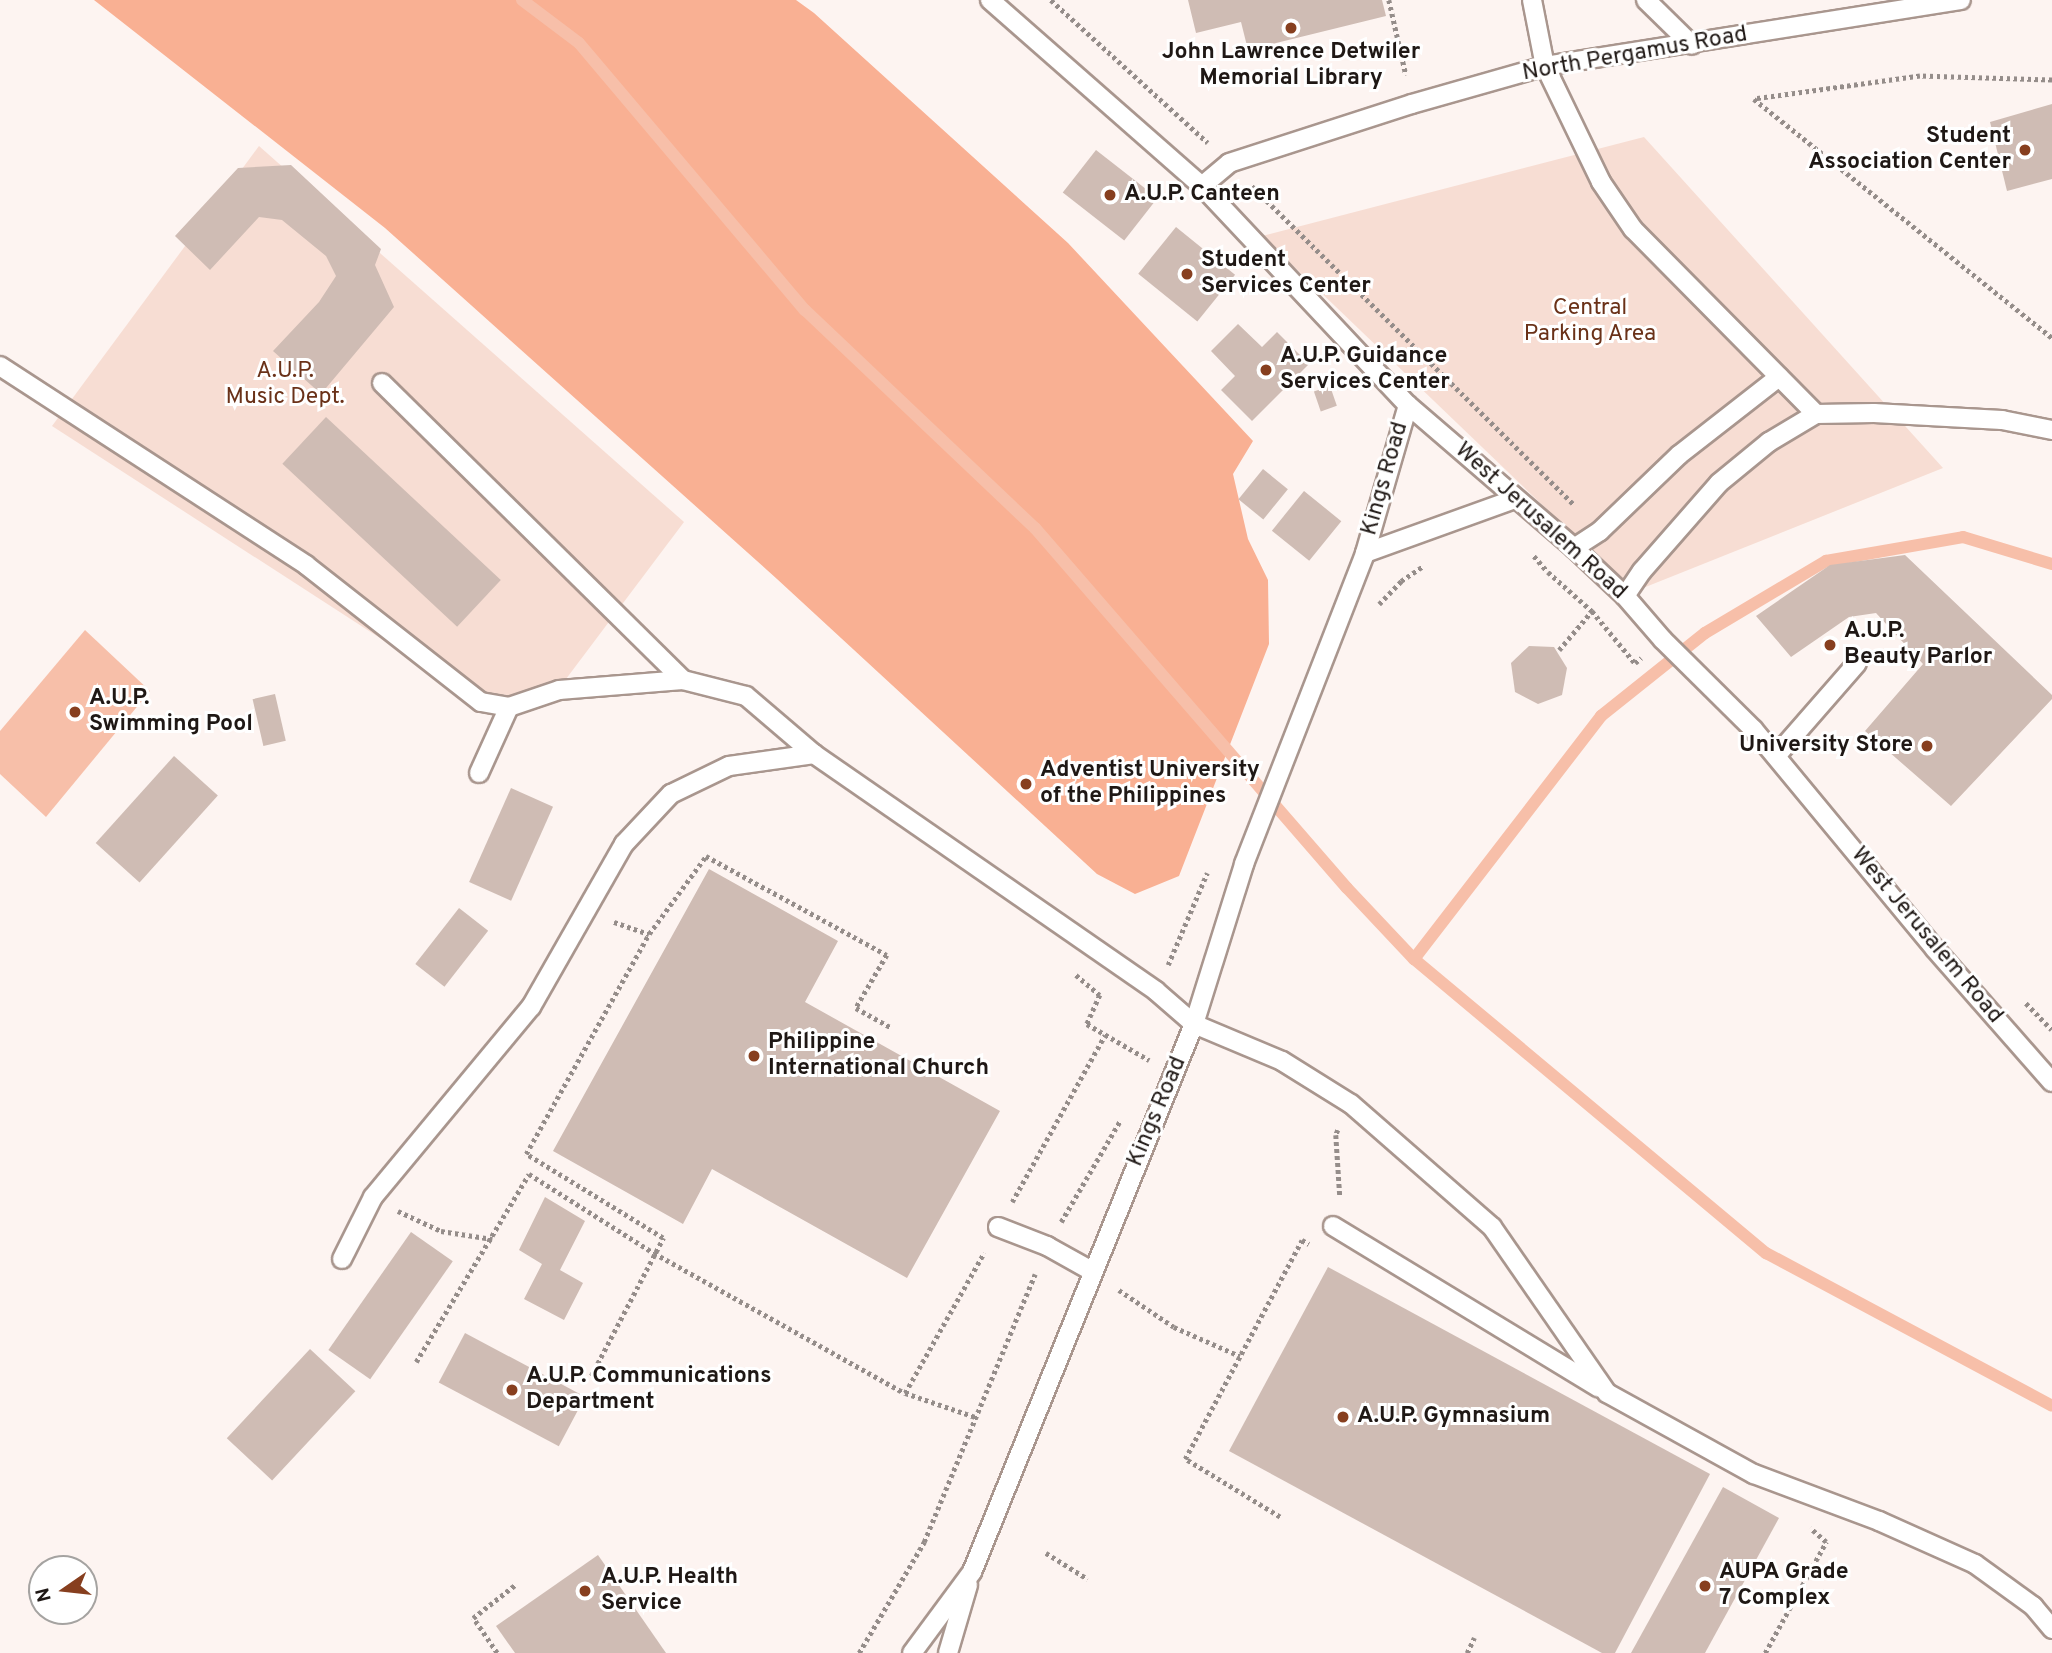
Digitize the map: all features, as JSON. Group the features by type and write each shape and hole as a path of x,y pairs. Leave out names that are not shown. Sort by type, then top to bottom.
{"lane":[{"name":"West Jerusalem Road","path":"990,0 1202,186 1408,405 1574,548 1625,596 1668,645 1753,729 1935,949 2052,1082"},
{"path":"1532,0 1545,66 1601,182 1633,229 1816,414"},
{"path":"1646,0 1692,45"},
{"name":"North Pergamus Road","path":"1202,186 1229,163 1412,104 1545,66 1692,45 1961,0"},
{"path":"0,366 306,565 481,702 509,707 559,690 683,680 746,696 814,754 1156,991 1194,1024 1282,1061 1351,1104 1492,1227 1607,1393"},
{"path":"1574,548 1600,531 1679,455 1779,377"},
{"path":"382,383 683,680"},
{"name":"Kings Road","path":"912,1653 971,1572 1194,1024 1244,864 1365,553 1408,405"},
{"path":"1625,596 1642,571 1719,484 1769,442 1816,414 1874,413 2001,420 2052,429"},
{"name":"Kings Road","path":"1365,553 1515,499"},
{"path":"1776,756 1857,663"},
{"path":"479,773 509,707"},
{"path":"342,1259 372,1199 531,1007 624,844 671,794 729,766 814,754"},
{"path":"1332,1226 1607,1393 1754,1474 1879,1521 1975,1564 2033,1606 2052,1629"},
{"path":"998,1227 1047,1246 1092,1271"},
{"path":"948,1653 971,1572"}],"path":[{"path":"1051,0 1229,163 1600,531"},
{"path":"1389,0 1404,68"},
{"path":"2052,80 1920,76 1754,99 2052,338"},
{"path":"1530,551 1548,572 1592,611 1635,663 1668,645"},
{"path":"1374,614 1380,602 1401,581 1423,565"},
{"path":"1559,650 1592,611"},
{"path":"591,1376 663,1238 526,1154 649,934 706,856 887,955 856,1008 892,1028"},
{"path":"629,927 649,934"},
{"path":"1100,995 1087,1024 1144,1058"},
{"path":"1336,1135 1340,1201"},
{"path":"416,1362 529,1174 654,1253 905,1393 975,1417"},
{"path":"372,1199 441,1231 492,1239"},
{"path":"1280,1517 1185,1459 1303,1240 1311,1245"},
{"path":"1092,1271 1174,1327 1240,1356"},
{"path":"1765,1653 1826,1542 1808,1525"},
{"path":"1046,1553 1088,1579"},
{"path":"497,1653 473,1618 515,1585"},
{"path":"1467,1653 1474,1638"}],"green space":[{"name":"Central Parking Area","path":"1644,137 1943,468 1633,592 1262,236"},
{"name":"A.U.P. Music Dept.","path":"259,146 684,522 566,679 518,696 469,692 417,662 52,426"}],"shaded area":[{"path":"94,0 796,0 814,13 1068,243 1253,441 1233,474 1248,539 1268,580 1269,644 1179,876 1135,894 1097,874 777,579 385,228"},
{"name":"A.U.P. Swimming Pool","path":"85,630 150,691 46,817 0,774 0,731"}],"building":[{"name":"John Lawrence Detwiler Memorial Library","path":"1188,0 1382,0 1386,16 1248,50 1241,22 1196,33"},
{"name":"Student Association Center","path":"2052,104 2052,179 2007,191 1990,122"},
{"name":"A.U.P. Canteen","path":"1096,150 1157,198 1124,241 1063,193"},
{"path":"291,165 381,249 375,265 394,307 321,394 273,351 319,302 336,276 326,256 282,220 259,217 210,270 175,236 238,168"},
{"name":"Student Services Center","path":"1176,227 1235,275 1197,321 1138,274"},
{"name":"A.U.P. Guidance Services Center","path":"1238,324 1262,347 1277,332 1309,364 1252,421 1221,390 1235,376 1211,351"},
{"path":"1330,386 1337,406 1321,411 1314,392"},
{"path":"326,417 501,580 457,627 282,464"},
{"path":"1263,469 1288,489 1263,519 1238,499"},
{"path":"1304,491 1341,521 1309,561 1272,531"},
{"path":"1905,555 2052,695 2052,699 1951,806 1865,731 1923,664 1876,613 1849,617 1791,657 1756,616 1830,565"},
{"path":"1529,646 1554,647 1567,668 1562,695 1538,704 1515,692 1511,663"},
{"path":"275,694 286,741 263,746 253,699"},
{"path":"174,756 218,795 140,882 96,843"},
{"path":"511,788 553,807 511,901 469,882"},
{"name":"Philippine International Church","path":"709,869 838,941 805,1002 1000,1111 907,1278 712,1169 683,1224 553,1151"},
{"path":"459,908 488,931 444,987 415,964"},
{"path":"545,1197 585,1221 560,1270 583,1283 564,1320 524,1299 542,1264 519,1250"},
{"path":"411,1232 453,1261 370,1379 328,1350"},
{"name":"A.U.P. Gymnasium","path":"1328,1267 1710,1474 1615,1653 1602,1653 1229,1451"},
{"name":"A.U.P. Communications Department","path":"465,1333 585,1397 559,1446 439,1382"},
{"path":"310,1349 355,1391 272,1481 227,1438"},
{"name":"AUPA Grade 7 Complex","path":"1723,1487 1779,1518 1705,1653 1631,1653"},
{"name":"A.U.P. Health Service","path":"598,1555 666,1653 515,1653 496,1626"}],"waterway":[{"path":"522,0 579,43 805,310 1035,528 1347,888 1414,959 1766,1253 2052,1406"},
{"path":"1414,959 1601,716 1705,633 1826,561 1963,537 2052,564"}],"place":[{"name":"John Lawrence Detwiler Memorial Library","path":"1291,28"},
{"name":"Student Association Center","path":"2025,150"},
{"name":"A.U.P. Canteen","path":"1110,195"},
{"name":"Student Services Center","path":"1187,274"},
{"name":"A.U.P. Guidance Services Center","path":"1266,370"},
{"name":"A.U.P. Beauty Parlor","path":"1830,645"},
{"name":"A.U.P. Swimming Pool","path":"75,712"},
{"name":"University Store","path":"1927,746"},
{"name":"Adventist University of the Philippines","path":"1026,784"},
{"name":"Philippine International Church","path":"754,1056"},
{"name":"A.U.P. Communications Department","path":"512,1390"},
{"name":"A.U.P. Gymnasium","path":"1343,1417"},
{"name":"AUPA Grade 7 Complex","path":"1705,1586"},
{"name":"A.U.P. Health Service","path":"585,1591"}]}
